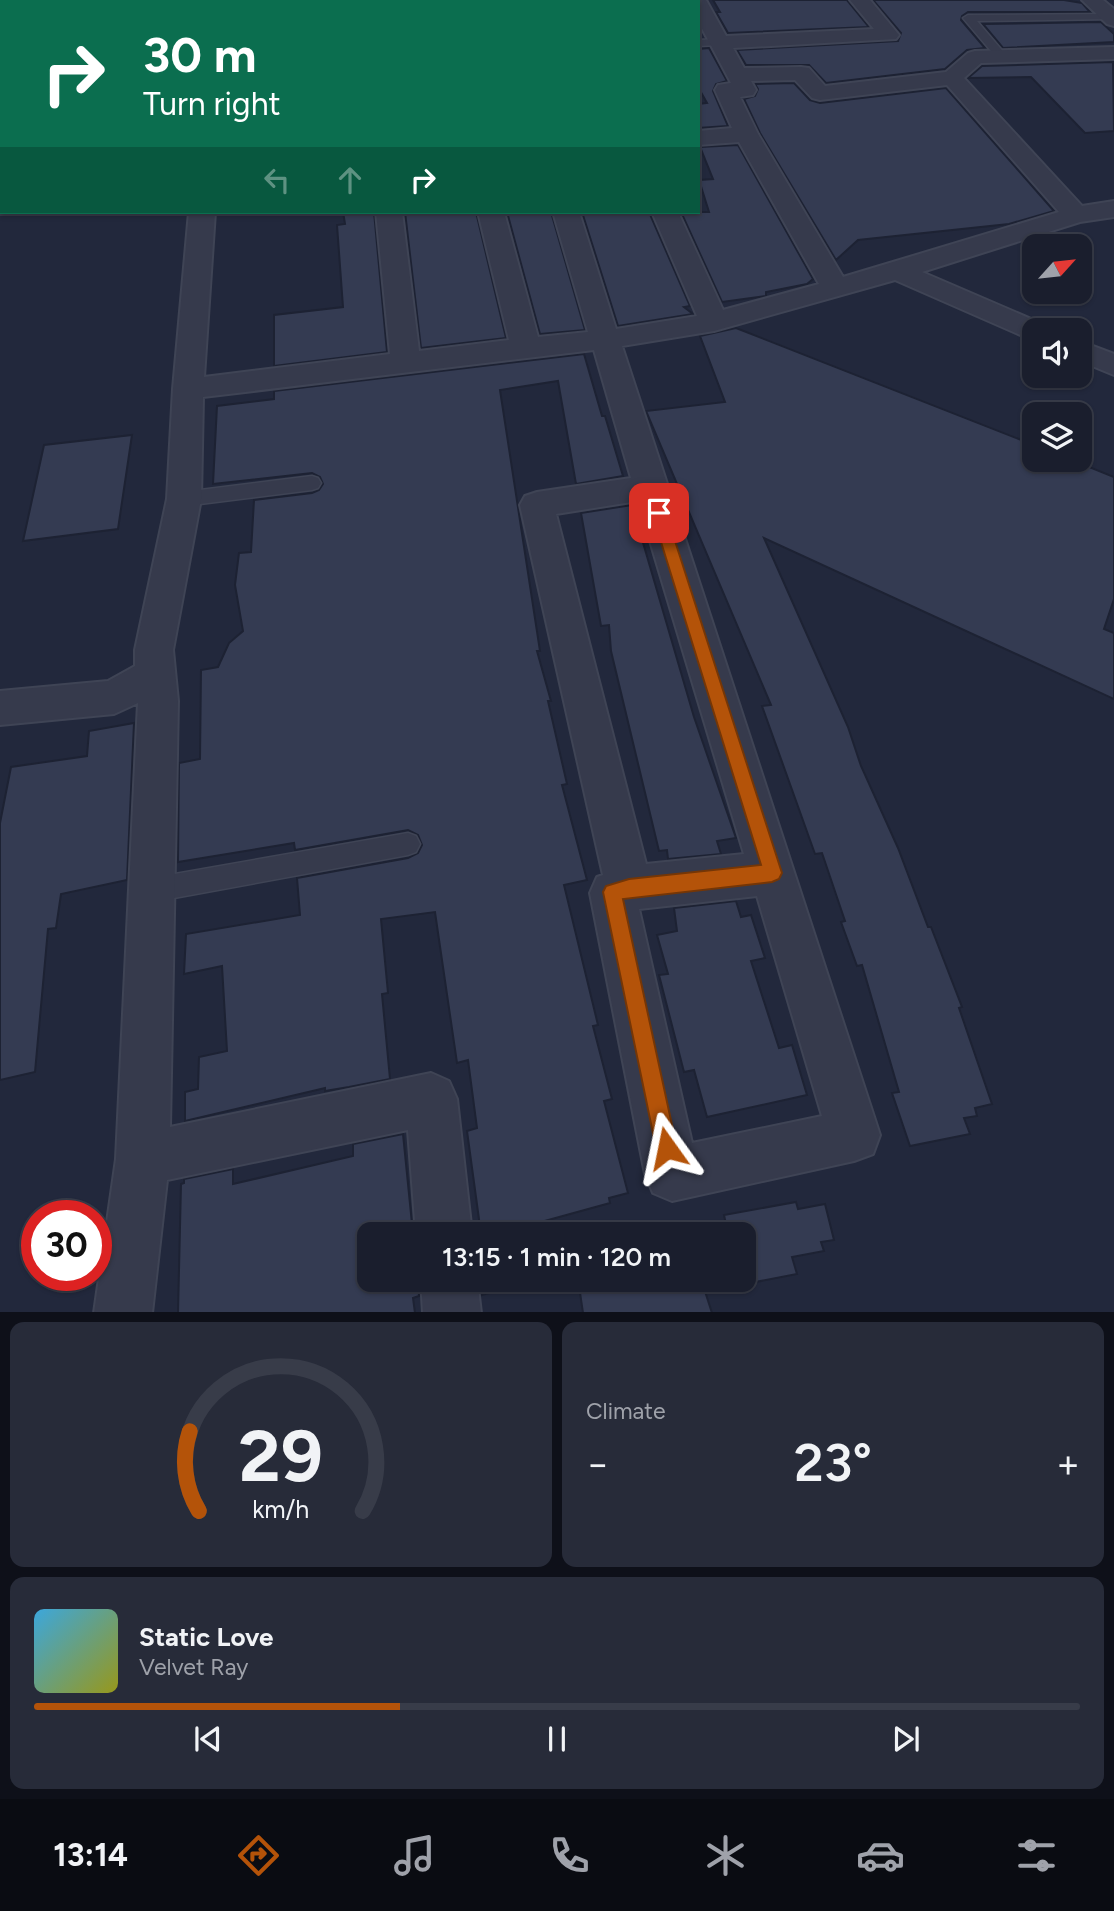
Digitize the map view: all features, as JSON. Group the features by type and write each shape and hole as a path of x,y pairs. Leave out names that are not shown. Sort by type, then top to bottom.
{"street":[{"path":"709,43 889,35 860,0"},
{"path":"1092,0 1112,19"},
{"path":"700,10 709,43 732,83 746,134 835,286"},
{"path":"700,91 732,83 802,73 820,93 952,78 975,57 1114,53"},
{"path":"952,78 1076,215"},
{"path":"700,138 746,134"},
{"path":"188,389 526,347 605,340 714,322 835,286 897,271 1076,215 1114,209"},
{"path":"123,1312 143,1159 158,701 153,675 154,650 184,499 188,389 202,214"},
{"path":"389,214 406,363"},
{"path":"492,214 526,347"},
{"path":"567,214 854,1135 672,1174 613,892 772,873"},
{"path":"666,214 714,322"},
{"path":"897,271 1022,325"},
{"path":"1092,355 1114,365"},
{"path":"629,888 537,505 651,487"},
{"path":"0,708 114,698 153,675"},
{"path":"143,1159 431,1099 443,1222"},
{"path":"450,1292 452,1312"}],"lane":[{"path":"1000,55 968,18 1112,19"},
{"path":"184,499 312,483"},
{"path":"152,890 408,844"}],"building":[{"path":"713,0 847,0 869,27 728,33 716,12 720,12"},
{"path":"873,0 1064,0 1082,3 1090,12 968,12 961,20 985,48 967,50 945,69 826,83 809,65 746,65 737,50 898,41 901,33"},
{"path":"1101,22 1114,34 1114,42 1003,48 983,24"},
{"path":"709,48 727,81 716,84 713,91 728,126 700,128 700,104 707,103 700,91 700,49"},
{"path":"1113,62 1114,131 1085,133 1031,77 968,78 982,66"},
{"path":"794,83 810,100 820,103 946,88 1054,211 1009,224 858,240 836,260 760,133 744,99 755,96 758,89 755,84"},
{"path":"738,145 813,279 807,284 766,292 766,296 722,302 682,214 709,212 700,180 713,179 700,147"},
{"path":"343,214 374,214 387,352 274,366 274,315 343,307 337,225 345,224"},
{"path":"405,214 476,214 506,338 421,348"},
{"path":"508,214 552,214 585,330 540,334"},
{"path":"583,214 650,214 690,306 684,307 693,314 618,326"},
{"path":"736,328 1022,440 1022,472 1092,472 1092,468 1114,477 1114,599 1104,629 1114,633 1114,699 764,538 848,727 861,766 898,848 962,1007 959,1008 992,1104 975,1108 977,1116 964,1118 970,1134 910,1146 892,1093 899,1092 862,965 857,966 841,922 845,921 822,853 815,854 762,706 771,705 646,411 725,402 700,336"},
{"path":"584,354 623,476 576,484 558,381 500,390 540,651 537,651 551,701 548,701 567,784 562,785 587,880 564,885 598,1025 593,1026 612,1099 604,1101 628,1193 609,1198 610,1203 541,1222 479,1222 467,1131 477,1128 468,1060 457,1063 435,912 381,919 388,993 382,994 390,1079 325,1091 325,1088 185,1121 185,1092 198,1089 199,1057 227,1051 222,966 184,974 186,934 300,915 297,878 408,858 418,853 422,845 418,835 408,830 295,850 294,843 178,862 179,763 200,759 201,670 218,667 229,643 243,631 235,585 239,553 251,552 254,500 312,493 319,490 323,484 320,477 312,473 213,484 217,406 274,399 274,391"},
{"path":"132,435 118,529 23,541 44,445"},
{"path":"632,505 694,717 736,838 717,841 721,854 668,859 667,850 659,851 611,651 609,625 601,626 581,513"},
{"path":"134,723 127,880 61,894 56,928 48,929 35,1072 0,1080 0,823 11,767 87,756 89,731"},
{"path":"736,901 741,917 751,915 765,958 751,961 779,1048 792,1045 807,1095 707,1117 694,1070 684,1072 659,975 668,974 657,935 677,931 674,908"},
{"path":"403,1134 412,1222 357,1222 357,1292 419,1292 419,1296 413,1298 415,1312 178,1312 181,1184 184,1179 233,1169 233,1184 353,1156 353,1144"},
{"path":"796,1202 798,1209 825,1204 834,1240 821,1242 824,1251 792,1257 797,1274 756,1282 756,1222 725,1222 724,1215"},
{"path":"580,1292 705,1292 712,1312 583,1312"}],"route":[{"path":"659,513 772,873 613,892 667,1148"}]}
